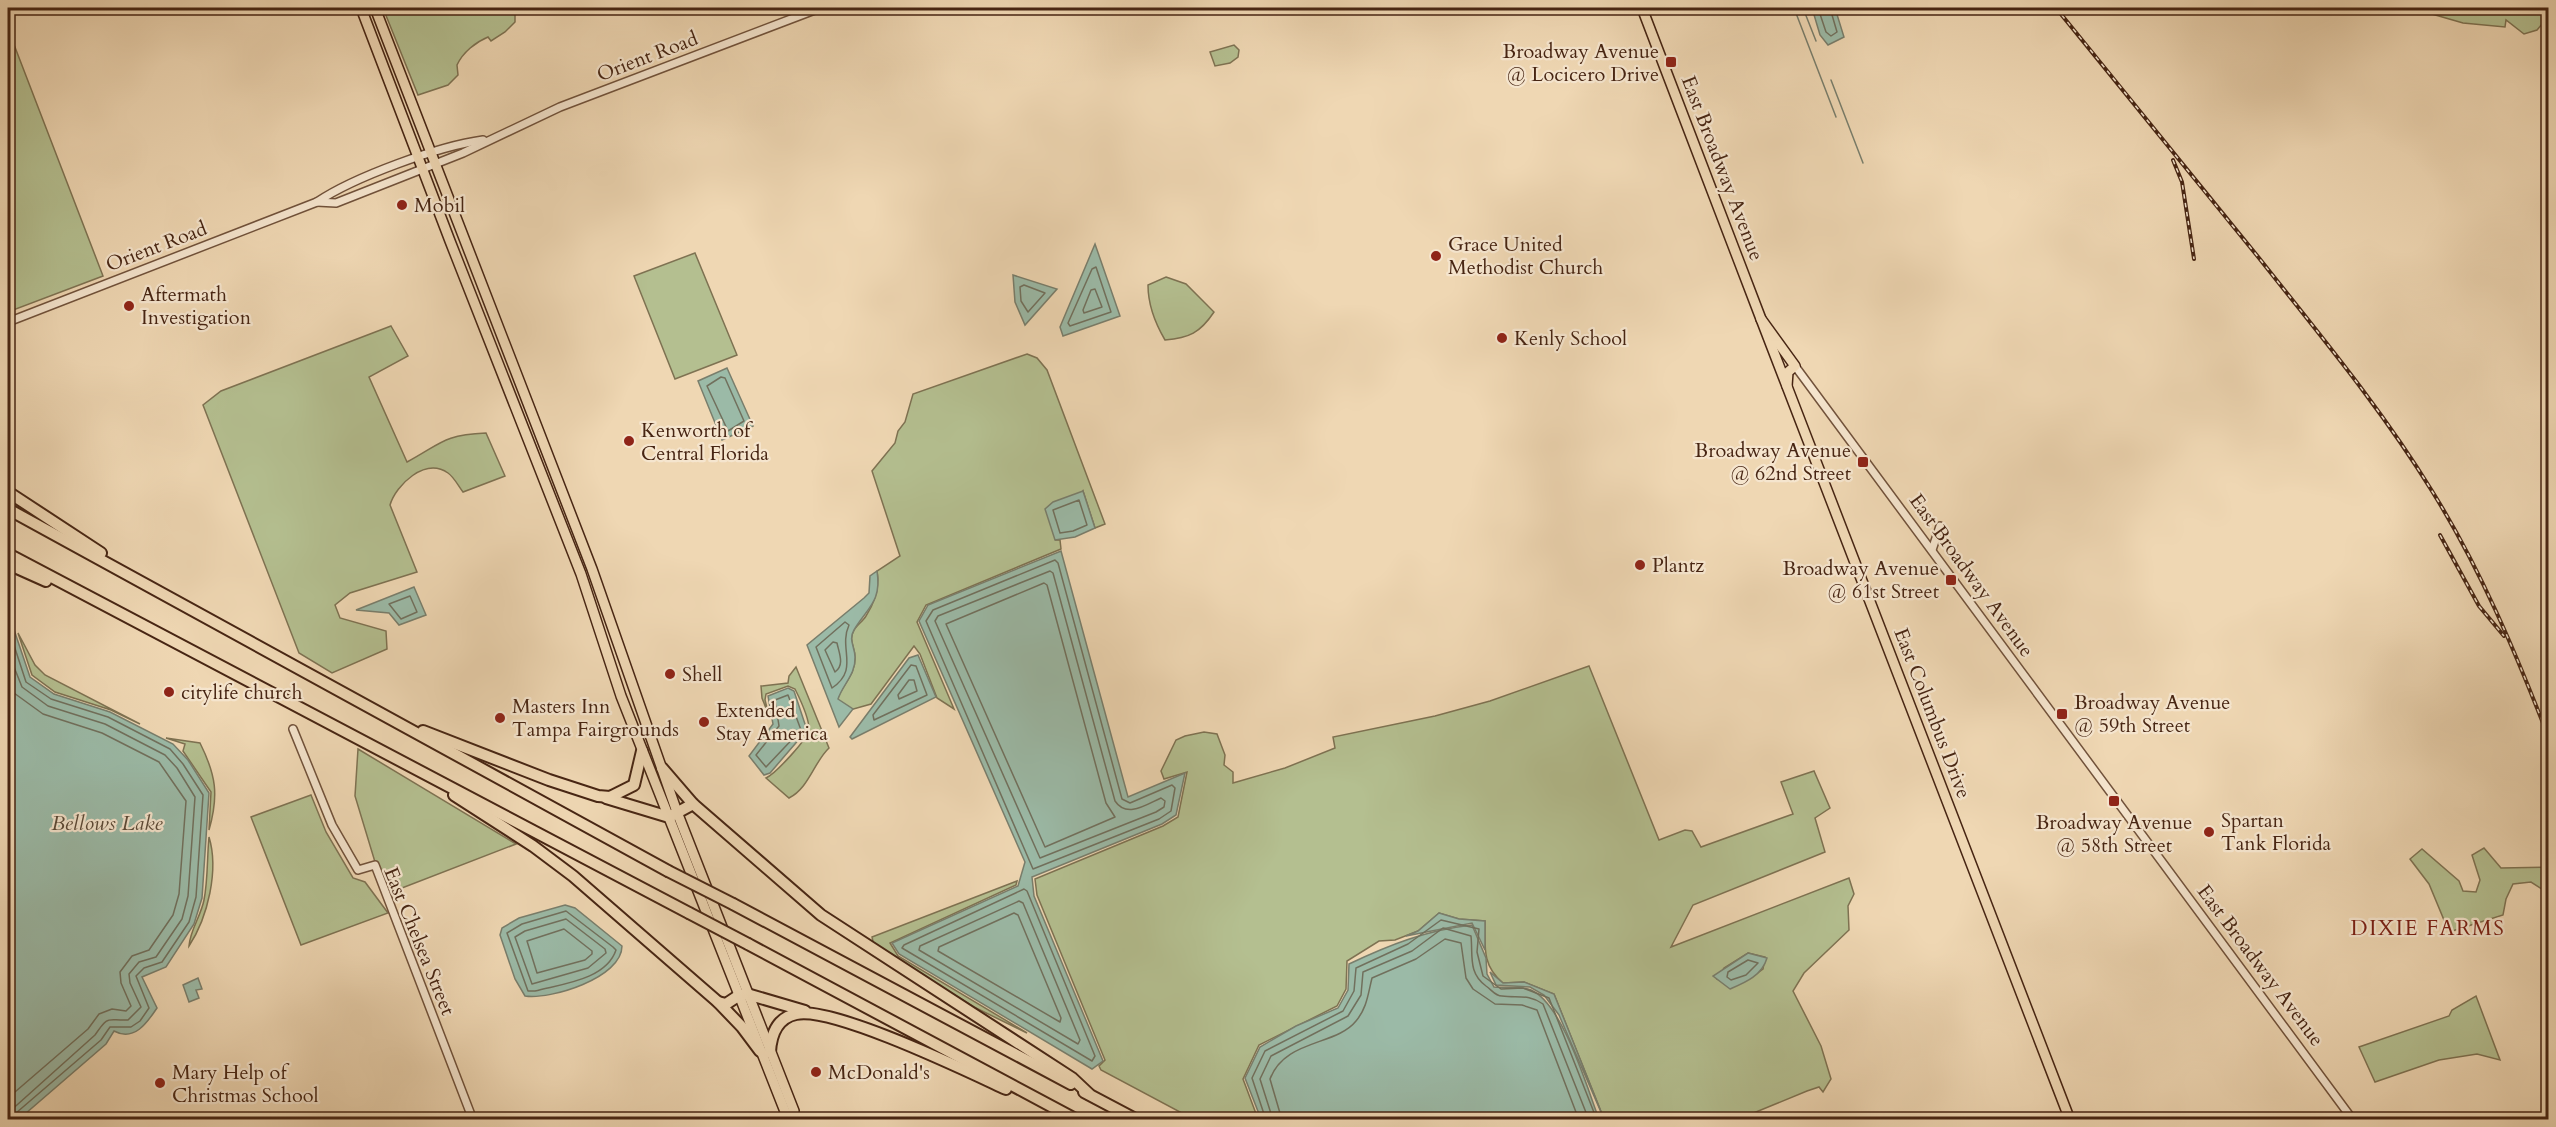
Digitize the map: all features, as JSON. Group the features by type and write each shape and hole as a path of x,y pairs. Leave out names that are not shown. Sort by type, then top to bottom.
{"highway":[{"path":"8,492 109,558 129,576"},
{"path":"8,509 668,871 1137,1119"},
{"path":"8,554 1077,1119"},
{"path":"8,564 120,614"},
{"path":"381,715 522,770 598,796 673,814 693,804"},
{"path":"598,796 619,794 634,785 642,751"},
{"path":"662,768 693,804 821,915 1072,1078 1089,1094"},
{"path":"447,785 457,798 533,846 566,870 718,1002 765,1052 774,1030 786,1017 798,1013 846,1023"},
{"path":"718,1002 726,1004 743,995 846,1023 909,1045 1072,1119"}],"main road":[{"path":"361,8 581,574 621,696 642,751 673,814 765,1052 794,1111 792,1119"},
{"path":"375,8 592,569 662,768 673,814"},
{"name":"East Broadway Avenue","path":"1642,8 1761,320 1795,366"},
{"name":"East Columbus Drive","path":"1761,320 2070,1119"},
{"path":"1774,355 1777,343"},
{"path":"1788,388 1788,372 1795,366"},
{"path":"528,438 545,447"},
{"path":"537,461 545,447"}],"street":[{"name":"Orient Road","path":"317,202 336,203 435,164 560,108 820,8"},
{"name":"Orient Road","path":"8,322 317,202 330,193 430,153 459,143 487,140"},
{"name":"East Broadway Avenue","path":"1795,366 2353,1119"},
{"path":"1932,550 1940,526"},
{"name":"East Chelsea Street","path":"293,729 332,825 358,870 375,865 473,1119"}],"shaded area":[{"path":"383,8 515,8 515,22 491,41 488,37 470,48 457,65 458,75 448,85 418,95"},
{"path":"2411,8 2548,8 2548,17 2537,30 2524,34 2506,20 2505,27 2463,23"},
{"path":"8,29 103,276 8,312"},
{"path":"1234,45 1239,50 1238,57 1230,63 1215,66 1210,52"},
{"path":"695,253 737,355 675,379 634,276"},
{"path":"1166,277 1186,284 1214,312 1199,330 1181,338 1165,340 1153,314 1148,285"},
{"path":"391,326 408,356 369,377 407,462 451,438 486,433 505,476 463,492 448,473 430,468 413,475 398,489 390,505 417,572 350,593 335,605 340,618 386,631 387,649 332,673 299,653 203,405 221,391"},
{"path":"1027,354 1037,358 1047,370 1105,524 1095,528 1083,491 1056,540 1060,540 1061,549 926,605 917,622 954,709 937,698 920,654 914,646 871,704 850,710 837,699 855,663 852,634 866,616 874,600 878,583 877,571 900,556 872,471 895,443 898,431 905,422 913,394"},
{"path":"18,633 35,665 45,675 140,724 111,710 55,692 32,675"},
{"path":"1589,666 1659,840 1685,830 1692,831 1701,847 1793,814 1781,782 1814,771 1830,808 1815,818 1825,852 1693,905 1671,947 1849,878 1854,894 1848,906 1849,930 1804,973 1793,991 1821,1046 1831,1079 1823,1092 1819,1087 1739,1119 1604,1119 1554,994 1524,982 1503,983 1496,977 1488,963 1485,948 1485,921 1459,919 1439,913 1418,931 1395,940 1379,941 1347,961 1346,989 1337,1006 1259,1045 1243,1079 1258,1119 1193,1119 1101,1070 1099,1066 1105,1060 1037,895 1035,879 1163,826 1178,817 1187,772 1164,779 1161,771 1176,740 1204,732 1217,734 1225,755 1224,765 1233,772 1233,783 1285,768 1335,748 1333,737 1435,716 1490,701","holes":["1748,953 1765,957 1763,969 1746,981 1736,984 1717,979 1724,968"]},
{"path":"796,667 829,748 802,788 789,798 766,778 784,763 804,740 809,729 808,719 795,689 788,686 766,694 765,700 769,716 762,698 761,686 788,683 789,676"},
{"path":"166,738 200,743 213,775 215,796 209,830 211,792 183,751 185,744"},
{"path":"358,749 516,844 389,893 375,862 355,796"},
{"path":"311,795 326,832 353,878 365,882 388,913 301,945 251,817"},
{"path":"209,837 213,864 210,893 202,921 189,946 191,934 204,900"},
{"path":"2484,848 2501,868 2548,867 2548,893 2531,882 2513,884 2506,899 2503,915 2449,932 2429,884 2410,859 2422,849 2459,881 2463,891 2476,892 2480,880 2472,855"},
{"path":"1017,881 1016,885 890,943 898,956 1027,1033 974,1007 874,946 872,937"},
{"path":"2476,996 2500,1060 2477,1054 2439,1060 2375,1082 2359,1047 2449,1016 2452,1010"}],"water":[{"path":"1812,8 1835,8 1844,37 1828,45 1820,35"},
{"path":"1095,244 1120,316 1063,336 1060,327"},
{"path":"1013,275 1057,289 1025,325 1015,302"},
{"path":"727,368 753,426 722,440 698,381"},
{"path":"1083,491 1095,528 1075,537 1055,540 1045,509 1053,502"},
{"path":"1061,551 1128,797 1185,773 1176,815 1162,824 1032,877 1034,896 1103,1061 1092,1069 899,954 892,943 1018,886 1025,862 919,621 928,605"},
{"path":"877,571 878,582 875,597 852,634 855,663 838,699 853,709 839,727 807,645 869,593 870,576"},
{"path":"414,587 426,615 399,625 389,613 356,610"},
{"name":"Bellows Lake","path":"8,612 30,677 54,694 110,712 173,744 188,760 209,793 202,898 194,924 166,967 142,977 157,1008 144,1025 134,1033 121,1034 114,1031 106,1044 18,1120 8,1119"},
{"path":"918,655 936,697 852,739 850,737 909,658"},
{"path":"788,688 794,691 807,730 770,773 764,775 749,756 773,724 768,696"},
{"path":"565,905 575,908 622,946 619,957 598,977 583,984 551,994 525,996 515,979 500,935 502,928 519,918"},
{"path":"1439,913 1459,919 1485,921 1485,950 1472,923 1406,936 1418,931"},
{"path":"1472,925 1486,958 1487,974 1494,987 1531,990 1543,998 1553,1012 1573,1048 1599,1119 1261,1119 1245,1078 1260,1047 1296,1026 1338,1008 1348,990 1349,964 1409,939"},
{"path":"1748,953 1767,958 1761,970 1752,978 1730,989 1713,976"},
{"path":"1490,972 1503,983 1524,982 1554,994 1604,1119 1559,1015 1544,995 1530,987 1496,985"},
{"path":"198,978 202,989 196,990 199,998 189,1002 183,985"}],"waterway":[{"path":"1794,8 1836,117"},
{"path":"1803,8 1816,41"},
{"path":"1831,80 1863,163"}],"railway":[{"path":"2056,8 2327,343 2392,430 2432,491 2466,550 2509,641 2548,736"},
{"path":"2173,160 2182,182 2194,259"},
{"path":"2440,535 2479,606 2504,636"}],"place":[{"name":"Broadway Avenue @ Locicero Drive","path":"1671,62"},
{"name":"Mobil","path":"402,205"},
{"name":"Grace United Methodist Church","path":"1436,256"},
{"name":"Aftermath Investigation","path":"129,306"},
{"name":"Kenly School","path":"1502,338"},
{"name":"Kenworth of Central Florida","path":"629,441"},
{"name":"Broadway Avenue @ 62nd Street","path":"1863,462"},
{"name":"Plantz","path":"1640,565"},
{"name":"Broadway Avenue @ 61st Street","path":"1951,580"},
{"name":"Shell","path":"670,674"},
{"name":"citylife church","path":"169,692"},
{"name":"Broadway Avenue @ 59th Street","path":"2062,714"},
{"name":"Masters Inn Tampa Fairgrounds","path":"500,718"},
{"name":"Extended Stay America","path":"704,722"},
{"name":"Broadway Avenue @ 58th Street","path":"2114,801"},
{"name":"Spartan Tank Florida","path":"2209,832"},
{"name":"McDonald's","path":"816,1072"},
{"name":"Mary Help of Christmas School","path":"160,1083"}],"district":[{"name":"DIXIE FARMS","path":"2428,928"}]}
